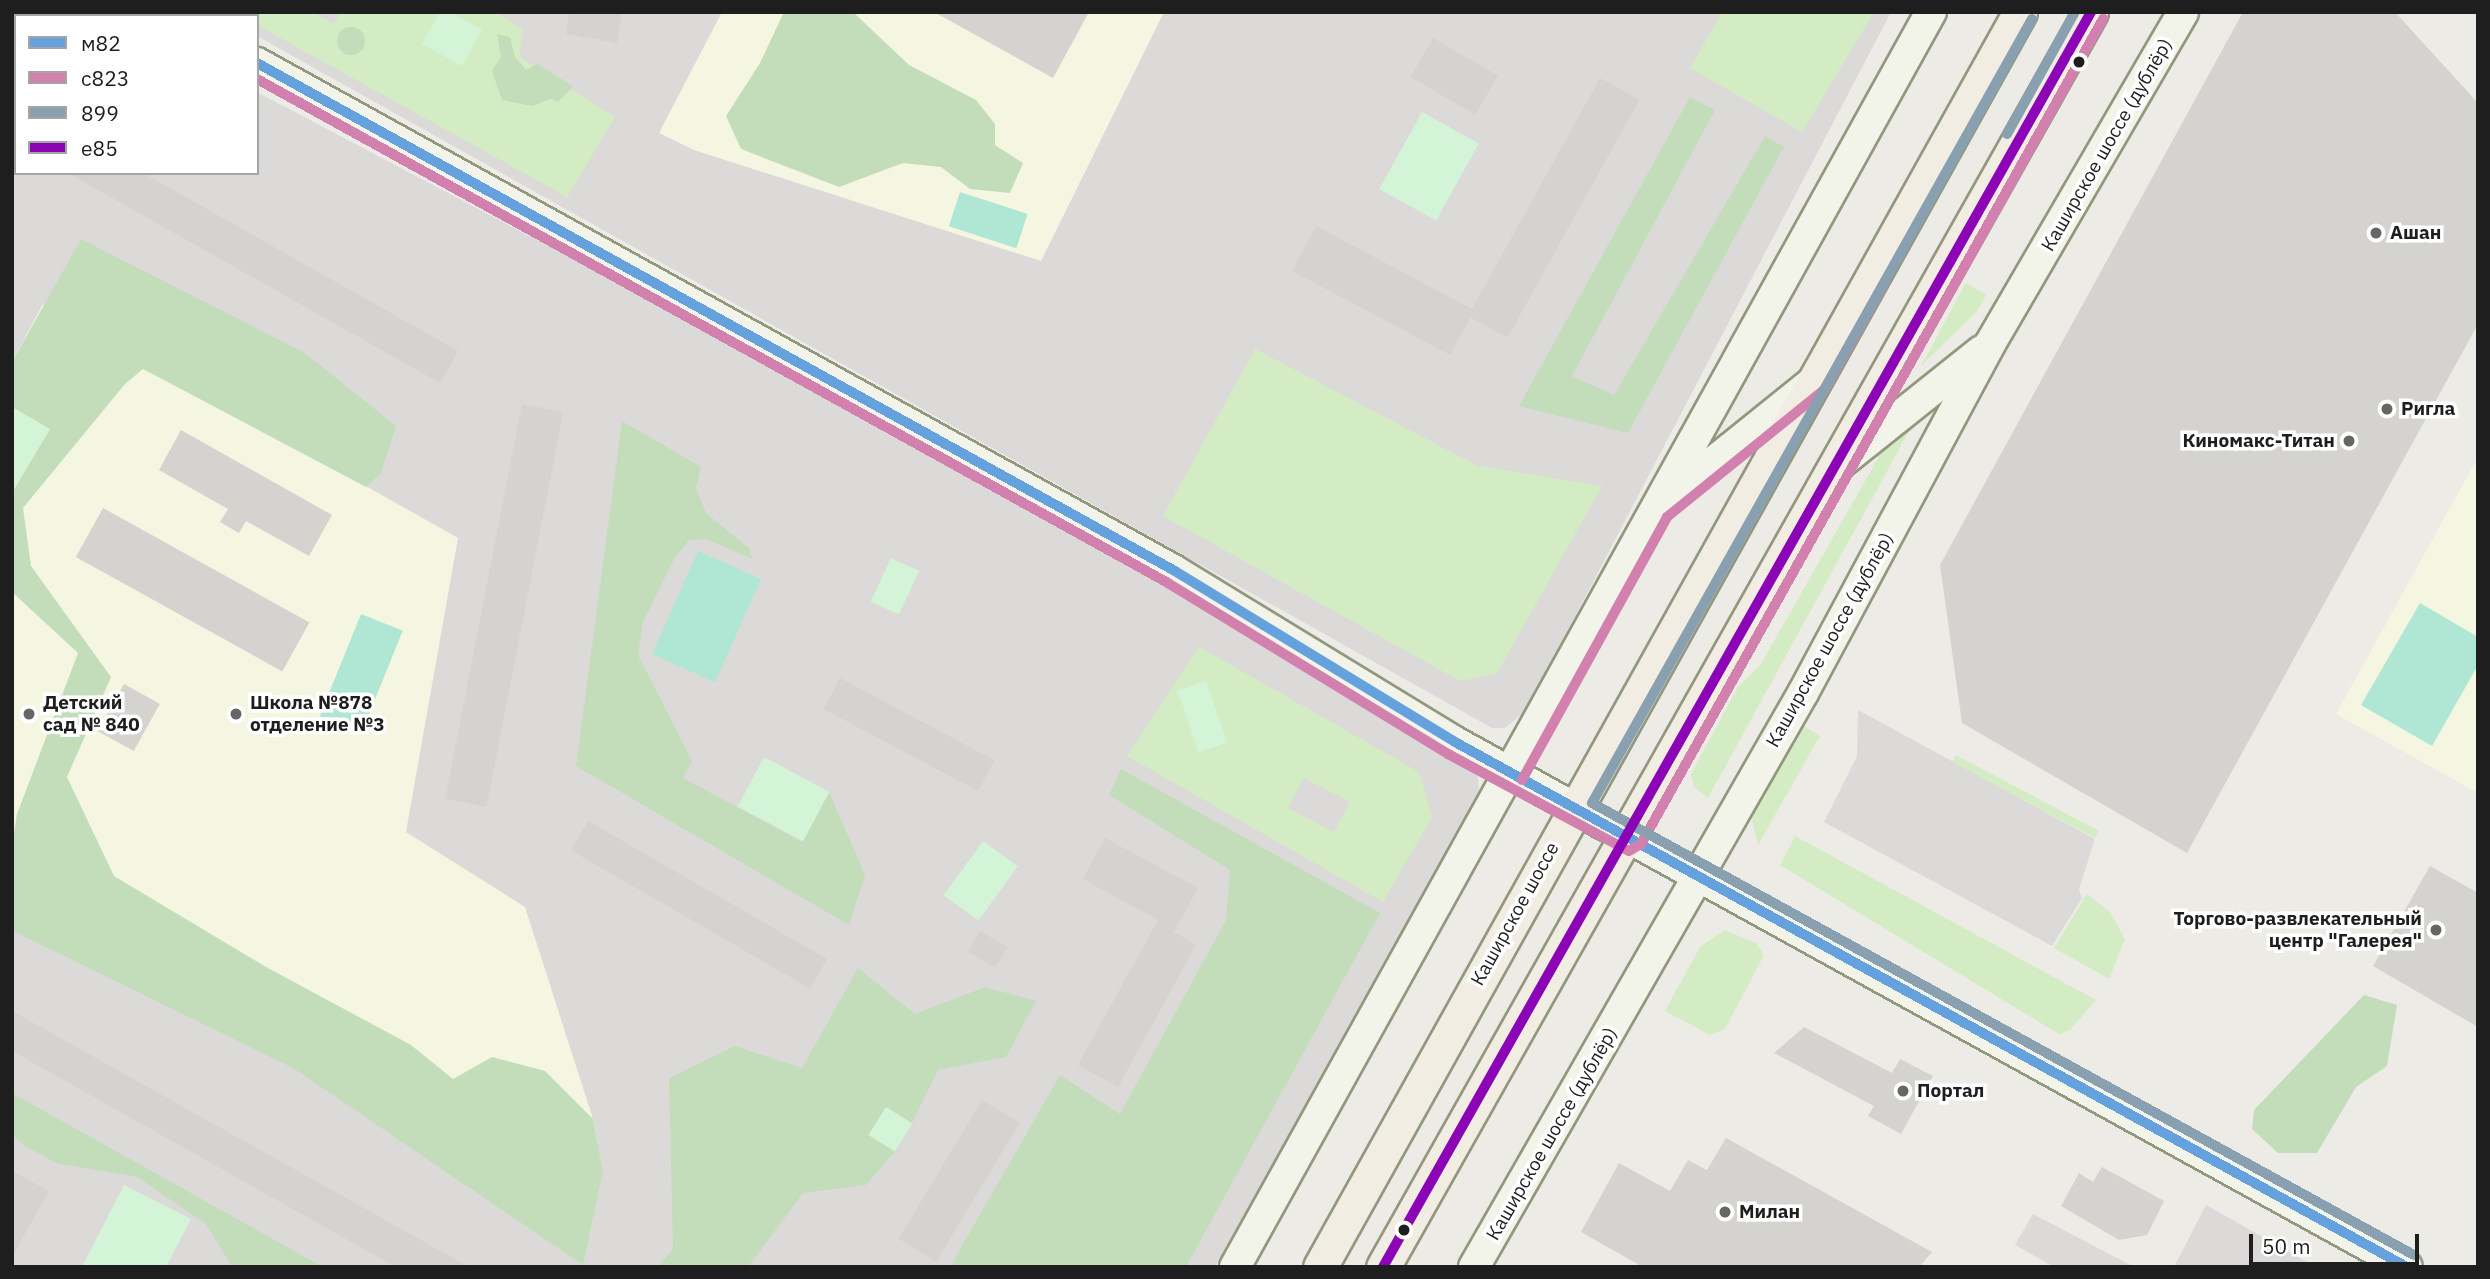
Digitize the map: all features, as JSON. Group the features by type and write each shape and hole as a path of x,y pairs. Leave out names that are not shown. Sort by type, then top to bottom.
{"main road":[{"path":"1235,1267 1931,12"},
{"name":"Каширское шоссе","path":"1320,1267 1573,808 2021,12"},
{"path":"1383,1267 1629,837 2091,12"},
{"name":"Каширское шоссе (дублёр)","path":"1475,1267 1803,693 1990,344 2183,12"},
{"path":"259,64 1175,571 1510,774 1699,874 2407,1267"},
{"path":"1837,467 1990,344"},
{"path":"1656,508 1814,380"}],"shaded area":[{"path":"12,12 63,14 14,14 14,175 259,175 259,93 622,285 1136,569 1478,776 1479,795 1215,1267 12,1267"},
{"path":"215,12 1891,12 1526,710 1505,728 1492,728 259,37 259,14"},
{"path":"722,12 1164,12 1041,261 694,150 659,133"},
{"name":"Школа №878 отделение №3","path":"43,304 458,538 406,832 525,907 593,1119 603,1170 12,881 12,362"},
{"path":"2478,457 2478,793 2336,714"},
{"path":"1858,710 2095,839 2079,889 2082,898 2052,946 1824,822 1857,756"},
{"path":"2206,1205 2316,1267 2174,1267"},
{"path":"2033,1214 2134,1267 2054,1267 2015,1245"}],"green space":[{"path":"260,12 312,12 334,24 340,12 496,12 523,30 519,52 523,59 615,117 567,197 259,26"},
{"path":"440,12 450,12 482,30 462,66 422,44"},
{"path":"784,12 853,12 909,65 976,100 995,124 995,145 1023,163 1010,193 970,189 941,167 903,163 839,187 741,149 726,116 760,63"},
{"path":"1722,12 1874,12 1802,132 1690,68"},
{"path":"351,27 361,31 365,41 361,51 351,55 341,51 337,41 341,31"},
{"path":"497,34 510,37 515,57 526,70 537,64 573,86 558,102 551,99 532,106 502,100 492,71 501,57"},
{"path":"1690,97 1715,110 1572,376 1614,395 1765,136 1784,147 1628,433 1519,406"},
{"path":"1422,112 1479,144 1436,220 1379,189"},
{"path":"960,192 1028,214 1016,248 949,226"},
{"path":"81,239 305,353 396,426 381,473 366,487 143,369 125,384 23,508 31,566 111,677 67,777 114,876 266,967 411,1045 453,1079 492,1057 545,1071 593,1119 603,1170 583,1265 293,1068 13,931 12,845 17,814 78,653 12,592 12,362"},
{"path":"1966,283 1986,295 1977,311 1921,366"},
{"path":"1255,349 1478,466 1602,486 1497,673 1460,681 1163,516"},
{"path":"12,407 50,429 12,493"},
{"path":"1919,413 1708,798 1694,787 1691,774 1738,687 1761,664 1882,451"},
{"path":"622,421 701,467 696,488 706,513 749,548 752,559 706,539 689,540 674,559 643,622 638,655 692,761 683,778 802,842 829,792 865,875 849,925 576,766"},
{"path":"698,551 761,579 715,682 652,654"},
{"path":"891,558 919,571 899,615 871,602"},
{"path":"2420,603 2478,637 2478,665 2432,746 2361,705"},
{"path":"361,614 403,631 362,733 320,716"},
{"path":"1199,647 1419,772 1432,817 1383,902 1127,756","holes":["1304,778 1350,802 1334,832 1288,808"]},
{"path":"1206,681 1227,742 1199,752 1178,691"},
{"path":"1801,724 1820,736 1758,845 1751,816"},
{"path":"1956,755 2099,831 2095,838 1952,762"},
{"path":"764,757 829,792 803,841 738,806"},
{"path":"1121,769 1380,913 1186,1267 950,1267 1060,1075 1120,1114 1226,920 1230,870 1109,795"},
{"path":"1795,836 2096,1000 2070,1030 2059,1034 1780,865"},
{"path":"983,841 1018,866 978,920 944,895"},
{"path":"2087,894 2110,912 2125,939 2109,979 2054,948"},
{"path":"1724,930 1756,943 1764,955 1725,1029 1710,1035 1665,1011 1700,947"},
{"path":"858,968 915,1014 985,987 1036,1001 1006,1057 938,1070 912,1123 886,1107 869,1135 895,1151 866,1185 803,1193 748,1267 657,1267 673,1249 669,1078 735,1046 802,1068"},
{"path":"2364,995 2397,1005 2387,1066 2356,1087 2317,1153 2278,1153 2252,1129 2254,1110"},
{"path":"12,1093 323,1267 232,1267 206,1224 137,1177 56,1163 25,1146 12,1135"},
{"path":"886,1107 912,1123 895,1151 869,1135"},
{"path":"124,1185 191,1219 166,1267 82,1267"}],"building":[{"path":"569,12 622,12 617,43 566,34"},
{"path":"934,12 1089,12 1053,78"},
{"path":"2243,12 2395,12 2478,103 2478,324 2187,853 1962,723 1940,565"},
{"path":"1433,38 1498,76 1475,114 1410,77"},
{"path":"1600,78 1639,100 1507,338 1468,316"},
{"path":"72,175 147,175 458,351 440,383"},
{"path":"1316,226 1474,310 1450,355 1292,271"},
{"path":"522,404 563,412 487,807 445,799"},
{"path":"181,430 332,515 309,556 246,521 239,533 220,522 228,509 159,470"},
{"path":"103,508 309,622 282,671 76,557"},
{"path":"840,678 995,760 978,791 824,709"},
{"path":"124,684 160,704 134,751 98,731"},
{"path":"588,821 827,959 810,988 571,850"},
{"path":"1105,838 1198,888 1174,932 1196,945 1118,1087 1078,1065 1158,920 1083,879"},
{"name":"Торгово-развлекательный центр \"Галерея\"","path":"2430,866 2478,893 2478,1027 2373,966"},
{"path":"980,931 1008,947 996,968 968,952"},
{"path":"12,1011 469,1267 396,1267 12,1051"},
{"path":"1804,1027 1892,1073 1900,1059 1933,1076 1901,1134 1868,1116 1874,1106 1774,1053"},
{"path":"982,1100 1020,1123 936,1262 899,1239"},
{"name":"Милан","path":"1726,1138 1932,1252 1919,1267 1643,1267 1581,1232 1619,1163 1670,1191 1688,1160 1707,1170"},
{"path":"2102,1167 2164,1201 2147,1235 2119,1240 2061,1206 2079,1173 2093,1182"},
{"path":"12,1171 49,1191 12,1257"}],"transit line":[{"name":"899","path":"2007,134 2075,12"},
{"name":"е85","path":"1383,1267 2091,12"},
{"name":"899","path":"2032,19 1592,803 2414,1255"},
{"name":"с823","path":"259,80 1168,583 1448,754 1629,851 1641,844 2103,19"},
{"name":"м82","path":"259,64 1175,571 1455,742 2407,1267"},
{"name":"с823","path":"1522,780 1667,517 1825,389 1885,282"}],"place":[{"name":"Ашан","path":"2376,233"},
{"name":"Ригла","path":"2387,409"},
{"name":"Киномакс-Титан","path":"2349,441"},
{"name":"Детский сад № 840","path":"29,714"},
{"name":"Школа №878 отделение №3","path":"236,714"},
{"name":"Торгово-развлекательный центр \"Галерея\"","path":"2436,930"},
{"name":"Портал","path":"1903,1091"},
{"name":"Милан","path":"1725,1212"}]}
